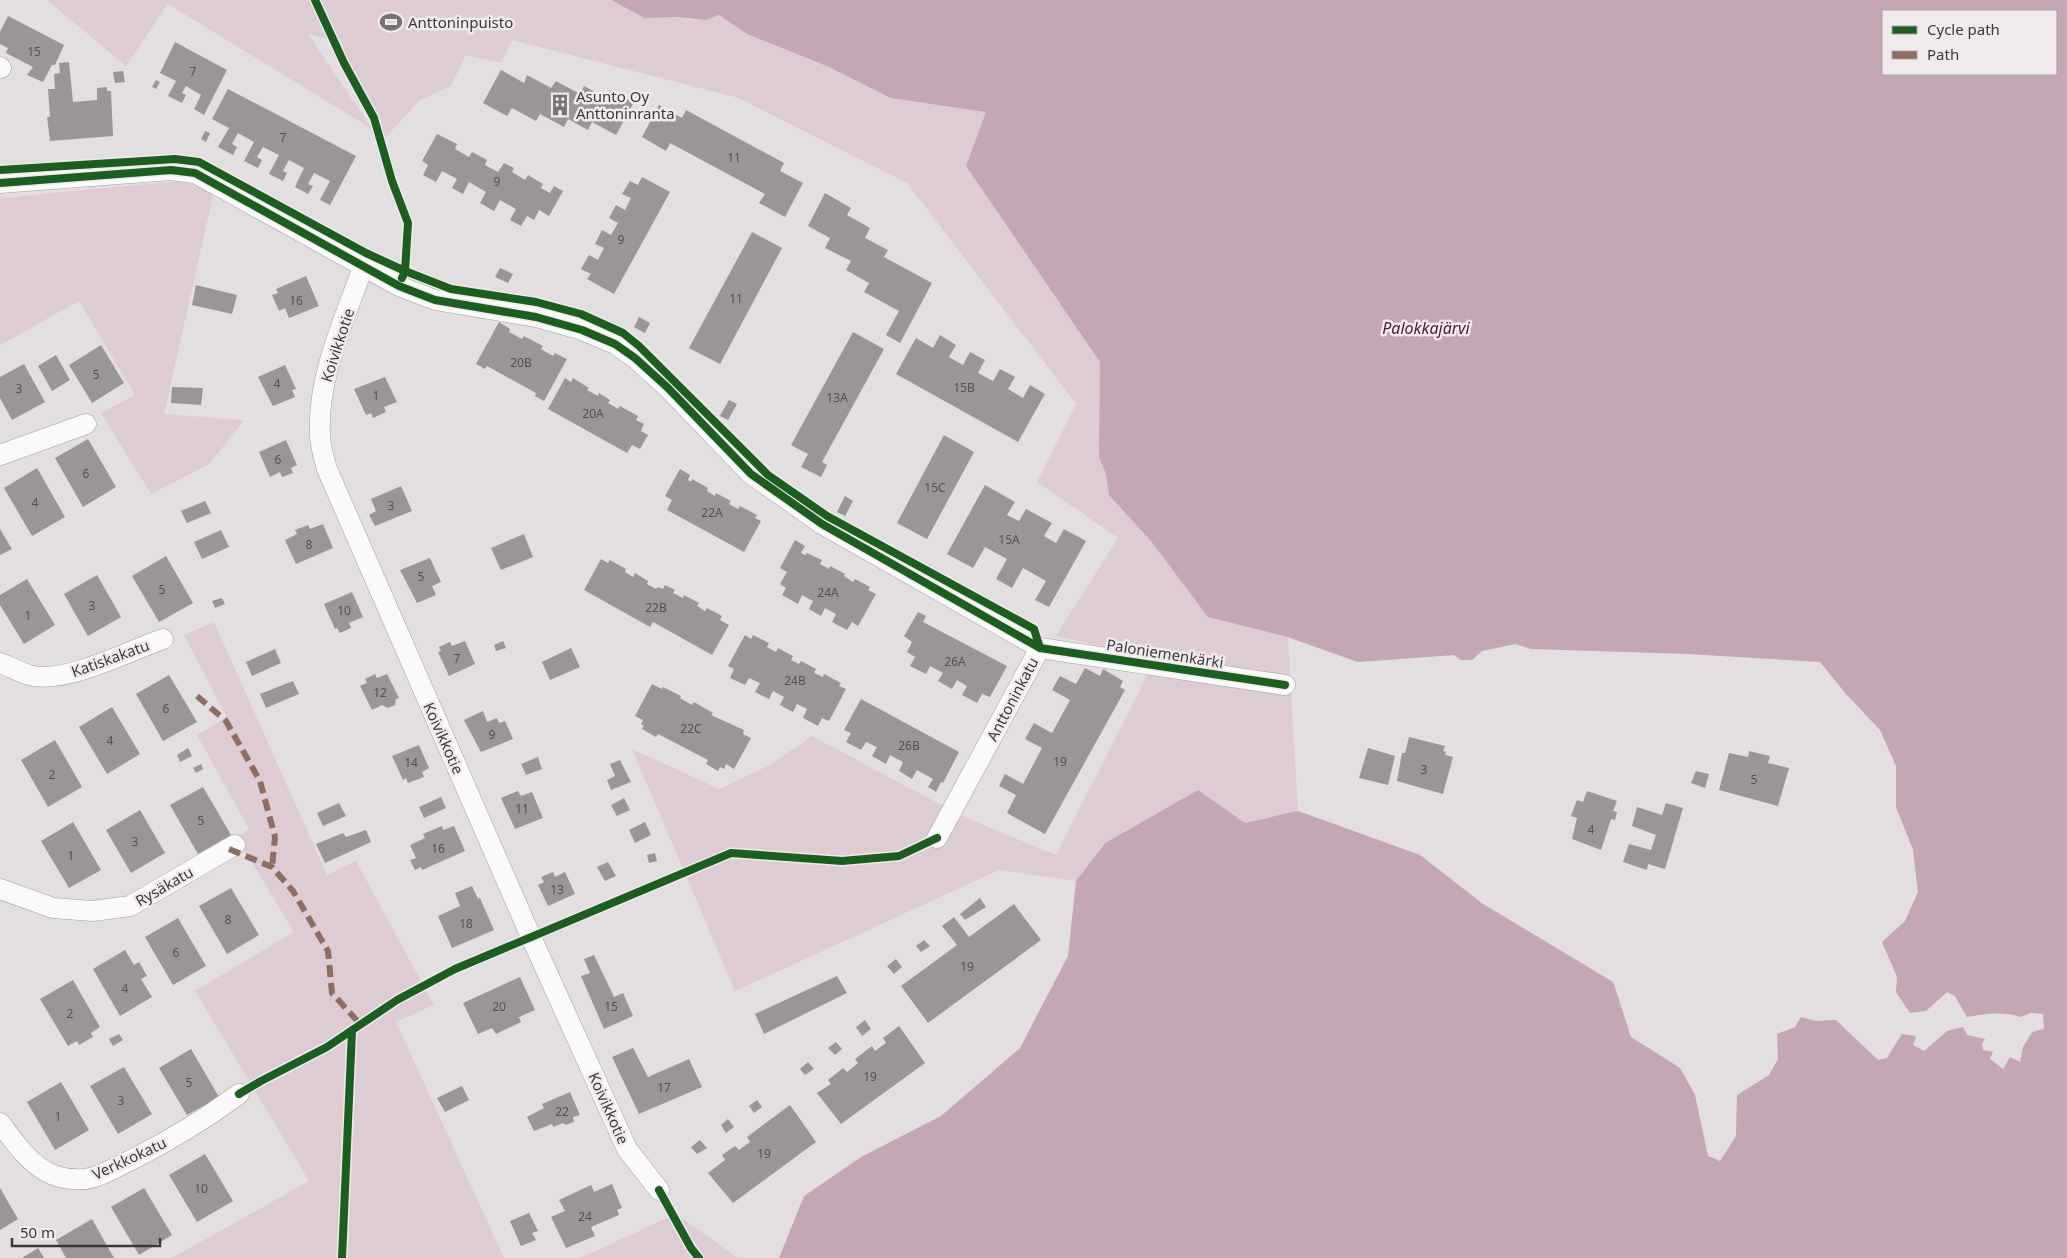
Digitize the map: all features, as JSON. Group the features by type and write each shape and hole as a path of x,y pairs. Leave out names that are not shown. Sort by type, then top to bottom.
{"street":[{"name":"Anttoninkatu","path":"0,183 171,170 195,173 399,286 435,300 536,317 582,330 614,344 635,358 667,387 752,474 766,485 822,524 1040,648 937,838"},
{"name":"Koivikkotie","path":"363,267 324,381 320,407 320,437 327,468 531,937 628,1149 659,1190"},
{"path":"0,455 86,424"},
{"name":"Katiskakatu","path":"0,663 29,675 47,677 73,673 163,638"},
{"name":"Paloniemenkärki","path":"1040,648 1285,685"},
{"name":"Rysäkatu","path":"0,889 53,908 93,911 130,906 235,844"},
{"name":"Verkkokatu","path":"0,1123 28,1159 48,1172 67,1179 86,1179 108,1172 169,1140 207,1118 239,1094"}],"shaded area":[{"path":"47,0 610,0 643,12 681,19 705,20 718,14 747,34 832,69 848,57 896,0 1532,649 1515,644 1482,651 1472,660 1461,660 1454,655 1358,662 1288,638 1298,811 1420,855 1483,904 1614,983 1631,1037 1680,1068 1695,1095 1173,804 1104,843 1076,881 999,870 735,991 632,749 719,789 770,765 812,736 962,816 1056,855 1156,658 1056,636 1118,538 1037,482 1076,404 907,183 739,98 512,40 501,63 466,55 451,86 420,100 385,138 373,105 338,42 308,34 372,129 168,4 126,66"},
{"path":"178,181 196,185 213,195 164,414 244,420 209,464 151,494 101,413 135,395 79,301 0,345 0,198"},
{"path":"214,622 327,875 356,861 434,1005 396,1022 504,1258 172,1258 309,1181 195,991 294,932 237,838 249,829 197,735 227,717 184,635"},
{"path":"676,1214 738,1258 580,1258"}],"water":[{"name":"Palokkajärvi","path":"611,0 2067,0 2067,1258 779,1258 804,1196 861,1157 941,1116 1020,1048 1068,956 1076,881 1105,843 1198,790 1245,823 1298,811 1420,855 1483,904 1613,982 1631,1037 1680,1068 1695,1095 1708,1156 1720,1161 1736,1136 1737,1095 1769,1075 1778,1059 1777,1034 1795,1027 1801,1017 1816,1021 1836,1020 1878,1060 1887,1058 1902,1034 1916,1036 1913,1045 1924,1051 1947,1031 1963,1027 1967,1035 1985,1039 1982,1044 1983,1050 1993,1052 1990,1059 2003,1069 2010,1057 2020,1062 2023,1047 2032,1032 2044,1029 2043,1014 2031,1013 2020,1017 1994,1014 1967,1017 1955,996 1947,992 1926,1011 1910,1013 1896,992 1897,977 1882,942 1905,921 1918,892 1913,850 1896,807 1896,766 1880,730 1846,694 1820,662 1688,654 1532,649 1515,644 1482,651 1472,660 1461,660 1454,655 1358,662 1288,637 1208,617 1151,541 1109,495 1106,474 1099,457 1100,362 966,166 986,112 891,98 831,68 747,34 719,15 706,20 675,17 645,18"}],"building":[{"path":"8,16 64,45 55,65 52,65 43,82 27,75 33,67 6,53 8,48 0,44 0,32"},
{"path":"175,42 227,70 204,115 194,109 201,95 186,86 182,93 186,95 182,103 168,96 176,81 160,73"},
{"path":"69,62 73,102 97,100 97,88 107,87 107,91 111,91 113,136 50,141 47,117 50,117 48,89 55,89 54,74 60,73 59,63"},
{"name":"Asunto Oy Anttoninranta","path":"501,70 524,83 527,75 551,88 556,81 580,94 584,86 606,98 611,90 634,102 616,135 592,122 588,130 568,119 564,127 540,114 536,121 512,108 507,116 483,103"},
{"path":"123,71 125,82 115,83 113,72"},
{"path":"156,80 160,82 156,89 152,87"},
{"path":"228,89 356,156 330,205 320,200 330,181 314,173 308,184 313,186 308,194 295,187 304,168 289,160 283,171 287,173 283,181 269,174 279,155 263,147 257,157 262,160 258,168 244,161 254,142 238,133 232,144 237,147 233,155 218,147 229,128 212,119"},
{"path":"659,105 682,118 686,110 784,163 780,171 803,183 785,217 759,203 765,194 670,143 666,151 642,137"},
{"path":"205,131 210,133 206,142 201,139"},
{"path":"437,134 457,144 455,149 469,157 472,152 487,160 485,165 498,172 504,163 514,168 512,172 525,180 528,175 543,184 541,188 550,193 554,186 563,191 549,216 539,210 534,220 527,216 521,226 510,220 516,209 500,200 494,211 480,203 486,192 469,182 463,194 452,188 457,179 442,171 436,182 423,175 428,165 422,161"},
{"path":"642,177 670,192 614,294 587,279 591,274 581,269 589,255 598,260 604,248 595,244 602,230 611,235 618,223 609,218 616,205 625,210 631,198 622,194 630,181 638,185"},
{"path":"825,193 851,208 847,215 870,228 865,238 888,250 884,257 932,283 900,343 886,335 899,311 864,292 869,283 846,270 851,261 825,248 830,238 808,226"},
{"path":"752,232 782,248 720,364 689,348"},
{"path":"500,268 513,274 508,283 495,277"},
{"path":"306,276 319,306 289,318 285,308 279,311 272,295 278,293 276,289"},
{"path":"196,285 237,295 232,314 192,305"},
{"path":"639,317 650,323 645,333 634,327"},
{"path":"499,322 510,329 509,332 522,339 524,336 543,346 541,349 553,356 555,353 567,359 544,401 535,396 536,393 487,366 485,369 476,364"},
{"path":"853,332 884,349 822,462 827,465 821,477 801,467 808,454 791,445"},
{"path":"940,335 956,345 949,357 963,365 970,352 985,360 978,373 993,381 1000,369 1015,377 1008,389 1023,398 1030,385 1045,394 1018,442 896,374 916,338 933,348"},
{"path":"101,345 124,383 92,403 69,365"},
{"path":"56,355 70,380 52,391 38,366"},
{"path":"24,364 45,402 12,420 0,398 0,377"},
{"path":"285,365 296,389 292,390 295,397 273,406 258,377"},
{"path":"385,377 397,402 384,407 386,412 373,418 371,413 366,415 354,389"},
{"path":"565,378 571,382 573,378 589,388 587,390 598,396 599,393 610,400 608,403 618,409 620,406 638,416 636,420 644,424 641,431 648,435 640,449 632,445 627,453 548,409"},
{"path":"172,387 203,388 201,405 171,403"},
{"path":"729,400 737,404 728,420 720,416"},
{"path":"944,435 974,452 927,539 897,523"},
{"path":"88,439 116,487 83,507 55,458"},
{"path":"286,440 297,465 291,468 293,473 282,477 280,472 270,477 259,452"},
{"path":"37,468 65,517 32,536 4,488"},
{"path":"680,469 690,475 688,480 691,482 692,479 708,488 707,491 715,496 716,493 731,501 729,504 738,509 740,506 757,515 755,518 761,521 744,552 667,510 672,500 665,496"},
{"path":"985,485 1015,502 1007,515 1019,521 1026,509 1052,523 1044,536 1056,543 1064,529 1086,541 1049,607 1035,600 1046,581 1023,568 1012,588 996,579 1007,559 985,547 973,568 947,554"},
{"path":"401,486 412,511 375,526 369,515 376,511 371,499"},
{"path":"845,496 853,501 845,516 837,512"},
{"path":"205,501 211,513 187,523 181,511"},
{"path":"323,524 333,548 296,564 285,540 297,534 295,530 308,525 310,529"},
{"path":"0,529 12,549 0,555"},
{"path":"221,530 229,547 202,559 194,542"},
{"path":"524,534 533,557 501,570 491,548"},
{"path":"795,540 805,546 801,553 805,555 807,553 822,560 820,564 829,569 830,566 845,574 844,576 853,582 855,579 870,587 868,590 876,594 858,626 852,622 847,630 832,622 836,614 825,608 821,616 809,609 813,601 802,595 798,604 782,595 786,588 780,584 787,572 780,568"},
{"path":"166,556 193,603 159,622 132,576"},
{"path":"430,558 441,582 432,586 436,595 417,603 400,570"},
{"path":"601,559 608,563 610,560 626,569 625,572 633,577 635,573 648,581 647,584 656,589 658,587 663,589 665,585 675,590 673,593 683,598 684,595 699,603 697,606 705,611 707,608 722,616 720,620 729,625 712,655 653,622 650,627 584,590"},
{"path":"97,575 121,617 88,636 64,594"},
{"path":"27,579 55,625 24,644 0,605 0,595"},
{"path":"352,592 363,617 349,623 351,628 340,633 337,628 335,629 324,604"},
{"path":"222,598 225,604 215,608 212,601"},
{"path":"918,612 926,616 923,622 1007,666 990,697 982,694 977,703 962,695 967,686 957,680 952,689 938,681 943,673 930,666 926,674 910,666 915,657 907,652 912,642 904,636"},
{"path":"745,635 751,639 753,635 769,643 767,647 776,652 778,648 793,656 791,660 799,664 801,661 816,669 814,673 823,677 824,674 841,683 839,686 846,689 829,721 822,718 818,726 803,718 807,709 797,704 793,712 780,705 784,697 773,691 769,699 755,692 760,683 749,678 745,685 730,678 734,669 728,666"},
{"path":"465,641 475,664 449,676 438,652 441,651 439,647 450,642 452,646"},
{"path":"503,641 506,648 496,651 494,645"},
{"path":"571,648 580,667 550,680 542,662"},
{"path":"275,649 281,663 252,676 246,662"},
{"path":"1085,668 1100,676 1103,669 1123,681 1120,687 1125,690 1045,834 1007,813 1016,795 999,786 1005,774 1023,784 1042,748 1025,739 1034,723 1052,733 1070,700 1052,690 1060,676 1076,684"},
{"path":"375,674 377,678 387,674 399,698 396,699 395,705 388,708 382,705 372,710 360,686 367,683 365,679"},
{"path":"169,675 197,722 163,741 136,694"},
{"path":"293,681 299,694 266,708 260,694"},
{"path":"652,684 681,696 680,698 692,705 694,702 713,713 711,715 744,730 743,734 751,738 734,769 726,764 724,769 720,767 718,771 706,764 708,760 658,734 656,737 642,729 644,726 641,724 643,720 635,716"},
{"path":"861,699 959,752 943,783 941,782 936,792 928,787 933,779 917,770 912,779 899,771 903,762 890,755 886,764 872,756 877,747 866,742 861,750 846,742 851,733 844,730"},
{"path":"112,707 140,754 107,774 79,727"},
{"path":"483,711 487,722 497,718 499,723 505,721 513,739 481,752 464,720"},
{"path":"1409,737 1445,746 1443,751 1446,752 1445,755 1453,757 1443,794 1397,781 1402,753 1405,753"},
{"path":"55,740 82,787 48,807 21,760"},
{"path":"419,745 429,768 422,772 424,777 408,783 406,778 403,780 392,756"},
{"path":"188,748 192,756 180,762 177,755"},
{"path":"1368,748 1395,756 1388,785 1359,778"},
{"path":"1749,751 1770,756 1768,763 1789,768 1778,806 1719,790 1729,753 1748,757"},
{"path":"538,757 542,769 526,775 521,764"},
{"path":"620,760 631,782 611,790 607,780 615,776 610,764"},
{"path":"201,764 203,769 196,773 193,768"},
{"path":"1696,771 1709,774 1705,788 1691,783"},
{"path":"203,787 231,835 198,854 170,805"},
{"path":"518,791 521,796 532,792 543,818 515,829 501,798"},
{"path":"1587,791 1617,801 1613,811 1617,812 1615,820 1611,819 1601,850 1572,839 1577,818 1571,816 1577,800 1583,802"},
{"path":"441,797 446,808 424,818 419,807"},
{"path":"624,798 630,810 617,816 611,805"},
{"path":"339,803 346,816 323,826 317,813"},
{"path":"1666,803 1683,808 1665,869 1648,864 1647,870 1623,862 1629,844 1651,850 1656,835 1632,826 1637,807 1662,815"},
{"path":"140,810 165,853 131,873 106,830"},
{"path":"73,822 101,870 69,888 41,841"},
{"path":"645,822 651,835 635,843 629,830"},
{"path":"442,826 443,830 454,826 465,851 422,870 421,867 415,870 410,860 416,858 410,845 425,838 423,834"},
{"path":"366,830 371,842 325,863 316,844 343,833 346,837"},
{"path":"655,853 657,861 649,863 647,855"},
{"path":"608,862 616,876 605,881 597,867"},
{"path":"553,872 555,877 565,872 575,894 548,906 538,885 544,882 541,877"},
{"path":"472,886 478,899 480,898 494,930 452,948 438,916 460,906 455,893"},
{"path":"231,888 259,935 227,954 199,906"},
{"path":"980,898 986,907 965,920 960,914"},
{"path":"1014,904 1041,940 928,1023 901,986 957,945 942,926 954,917 969,937"},
{"path":"178,918 206,966 173,985 145,937"},
{"path":"924,940 930,946 921,952 916,946"},
{"path":"125,950 134,965 139,962 147,976 141,979 152,997 120,1016 93,969"},
{"path":"594,955 614,997 623,993 633,1016 604,1029 581,976 590,973 584,959"},
{"path":"896,959 902,967 894,974 887,966"},
{"path":"837,976 847,993 764,1034 755,1014"},
{"path":"520,977 535,1010 519,1017 521,1022 496,1034 492,1028 478,1034 463,1003"},
{"path":"73,980 100,1027 91,1033 93,1037 79,1045 77,1041 68,1046 40,999"},
{"path":"865,1020 871,1029 862,1036 856,1027"},
{"path":"899,1026 925,1063 841,1124 817,1093 831,1084 828,1080 843,1068 847,1072 858,1063 855,1059 872,1046 875,1051 886,1043 883,1038"},
{"path":"119,1034 123,1040 113,1046 109,1039"},
{"path":"836,1042 842,1049 835,1055 828,1048"},
{"path":"633,1048 648,1077 689,1059 702,1087 639,1114 612,1057"},
{"path":"191,1049 219,1097 187,1115 159,1068"},
{"path":"808,1062 814,1069 805,1075 800,1069"},
{"path":"124,1067 152,1114 118,1134 90,1086"},
{"path":"61,1082 89,1130 55,1150 27,1102"},
{"path":"462,1086 469,1100 445,1112 437,1098"},
{"path":"570,1092 580,1115 573,1117 574,1122 566,1125 563,1123 553,1127 552,1124 534,1131 527,1117 544,1108 542,1104"},
{"path":"757,1100 762,1107 754,1113 749,1106"},
{"path":"790,1105 816,1142 733,1203 708,1173 725,1160 722,1155 735,1146 739,1150 750,1142 747,1137"},
{"path":"728,1119 734,1127 726,1133 721,1125"},
{"path":"700,1140 707,1148 697,1154 691,1147"},
{"path":"205,1154 233,1201 197,1222 169,1175"},
{"path":"612,1184 622,1208 617,1210 619,1215 591,1227 595,1236 566,1248 551,1217 565,1211 559,1200 591,1185 594,1192"},
{"path":"0,1188 18,1219 0,1230"},
{"path":"144,1188 172,1235 139,1255 111,1207"},
{"path":"529,1213 538,1231 532,1233 536,1240 521,1246 510,1221"},
{"path":"92,1219 114,1258 66,1258 56,1240"},
{"path":"38,1248 44,1258 22,1258"}],"marked path":[{"path":"197,696 226,721 260,781 275,837 272,867"},
{"path":"229,849 272,867 293,891 328,951 332,993 361,1025"}],"cycle path":[{"path":"315,0 344,63 374,118 392,181 408,223 405,271 402,278"},
{"path":"0,170 175,159 199,162 366,253 405,271 451,289 536,302 581,314 623,333 639,346 768,475 827,516 1034,629 1040,648"},
{"path":"0,183 171,170 195,173 399,286 435,300 536,317 582,330 615,344 635,358 667,387 751,474 822,524 1040,648 1285,685"},
{"path":"239,1094 327,1047 397,1000 455,969 731,853 842,861 899,856 937,838"},
{"path":"342,1258 352,1031"},
{"path":"659,1190 691,1248 699,1258"}],"place":[{"name":"Anttoninpuisto","path":"391,22"},
{"name":"Asunto Oy Anttoninranta","path":"560,105"}]}
